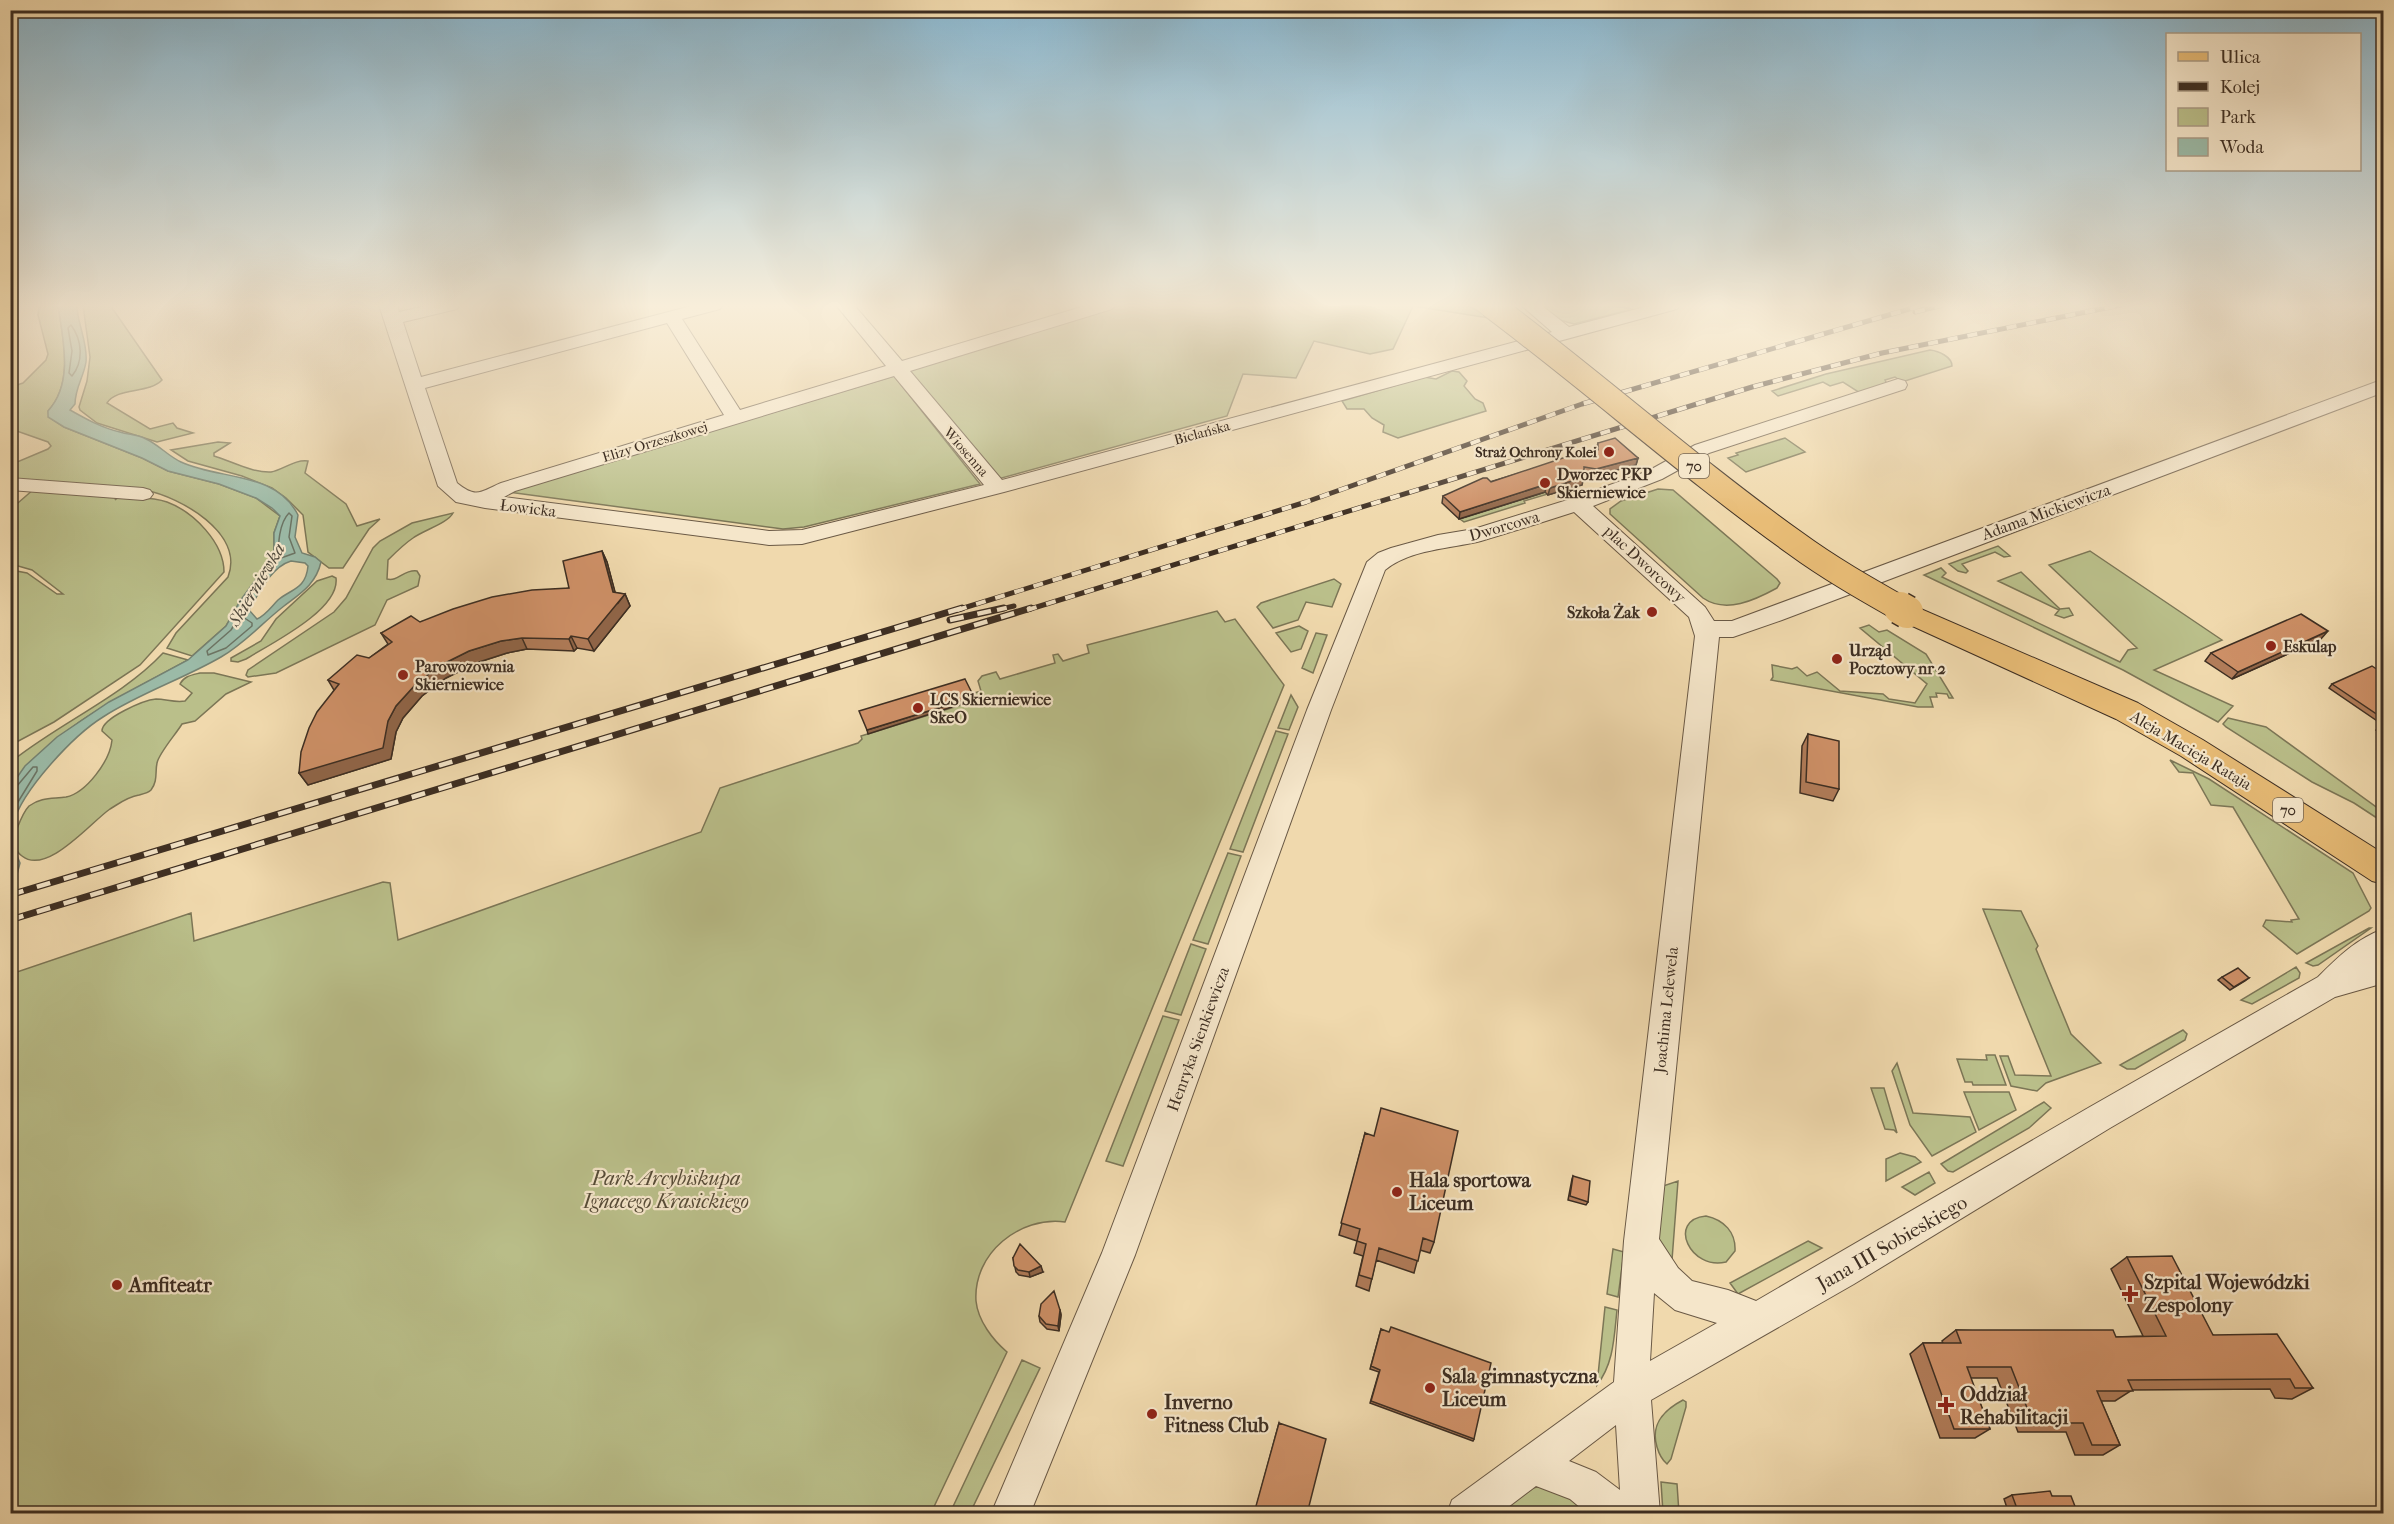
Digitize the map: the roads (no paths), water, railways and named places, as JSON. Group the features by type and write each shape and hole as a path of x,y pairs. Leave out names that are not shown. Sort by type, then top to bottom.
{"main road":[{"name":"70","path":"1581,376 1778,533 1852,581 2090,686"},
{"name":"70","path":"1599,376 1781,519 1915,609"},
{"name":"Aleja Macieja Rataja","path":"2090,686 2182,724 2233,752 2384,848"},
{"name":"Aleja Macieja Rataja","path":"2090,686 2192,748 2384,871"}],"street":[{"name":"Łowicka","path":"411,376 448,486 463,498 769,537 802,537"},
{"path":"414,385 447,376"},
{"path":"709,376 735,418"},
{"name":"Elizy Orzeszkowej","path":"485,502 489,496 508,487 875,376"},
{"name":"Wiosenna","path":"905,376 996,488"},
{"name":"Bielańska","path":"802,537 996,488 1407,376"},
{"name":"Dworcowa","path":"1379,563 1399,553 1446,540 1477,536 1578,504 1655,475 1702,449 1898,385"},
{"name":"Adama Mickiewicza","path":"1706,629 1733,628 1774,615 2384,385"},
{"path":"10,484 143,494"},
{"name":"plac Dworcowy","path":"1578,504 1693,609 1706,629"},
{"name":"Henryka Sienkiewicza","path":"1010,1514 1118,1255 1360,600 1370,574 1379,563"},
{"name":"Joachima Lelewela","path":"1641,1514 1632,1391 1635,1309 1707,644 1706,629"},
{"name":"Jana III Sobieskiego","path":"2328,986 2350,963 2384,942"},
{"name":"Jana III Sobieskiego","path":"1466,1514 1632,1391 1758,1320 2328,986 2374,974 2384,969"},
{"path":"1641,1241 1667,1281 1676,1290 1694,1301 1726,1308 1758,1320"},
{"path":"1531,1465 1584,1485 1619,1514"}],"water":[{"name":"Skierniewka","path":"64,376 82,376 75,404 70,410 107,428 143,437 172,457 196,468 246,479 276,491 288,501 298,515 295,537 302,553 315,557 321,562 316,576 307,587 238,646 207,665 103,717 91,725 51,764 27,795 13,824 12,834 20,863 11,897 11,786 25,766 57,737 109,702 188,660 226,626 240,601 271,559 274,550 274,533 280,516 256,498 219,484 168,471 142,458 64,427 48,417 48,411 61,387","holes":["291,561 305,563 308,566 307,574 301,584 278,600 266,613 257,619 249,610 261,589 277,569"]}],"railway":[{"path":"957,610 1306,502 1582,404 1678,376"},
{"path":"1027,610 1794,376"},
{"path":"997,610 1014,606"},
{"path":"10,895 962,608"},
{"path":"950,620 1004,608"},
{"path":"10,920 1031,608"}],"place":[{"name":"Straż Ochrony Kolei","path":"1609,452"},
{"name":"Dworzec PKP Skierniewice","path":"1545,483"},
{"name":"Szkoła Żak","path":"1652,612"},
{"name":"Eskulap","path":"2271,646"},
{"name":"Urząd Pocztowy nr 2","path":"1837,659"},
{"name":"Parowozownia Skierniewice","path":"403,675"},
{"name":"LCS Skierniewice SkeO","path":"918,708"},
{"name":"Hala sportowa Liceum","path":"1397,1192"},
{"name":"Amfiteatr","path":"117,1285"},
{"name":"Szpital Wojewódzki Zespolony","path":"2130,1294"},
{"name":"Sala gimnastyczna Liceum","path":"1430,1388"},
{"name":"Oddział Rehabilitacji","path":"1946,1405"},
{"name":"Inverno Fitness Club","path":"1152,1414"}],"park label":[{"name":"Park Arcybiskupa Ignacego Krasickiego","path":"666,1190"}]}
